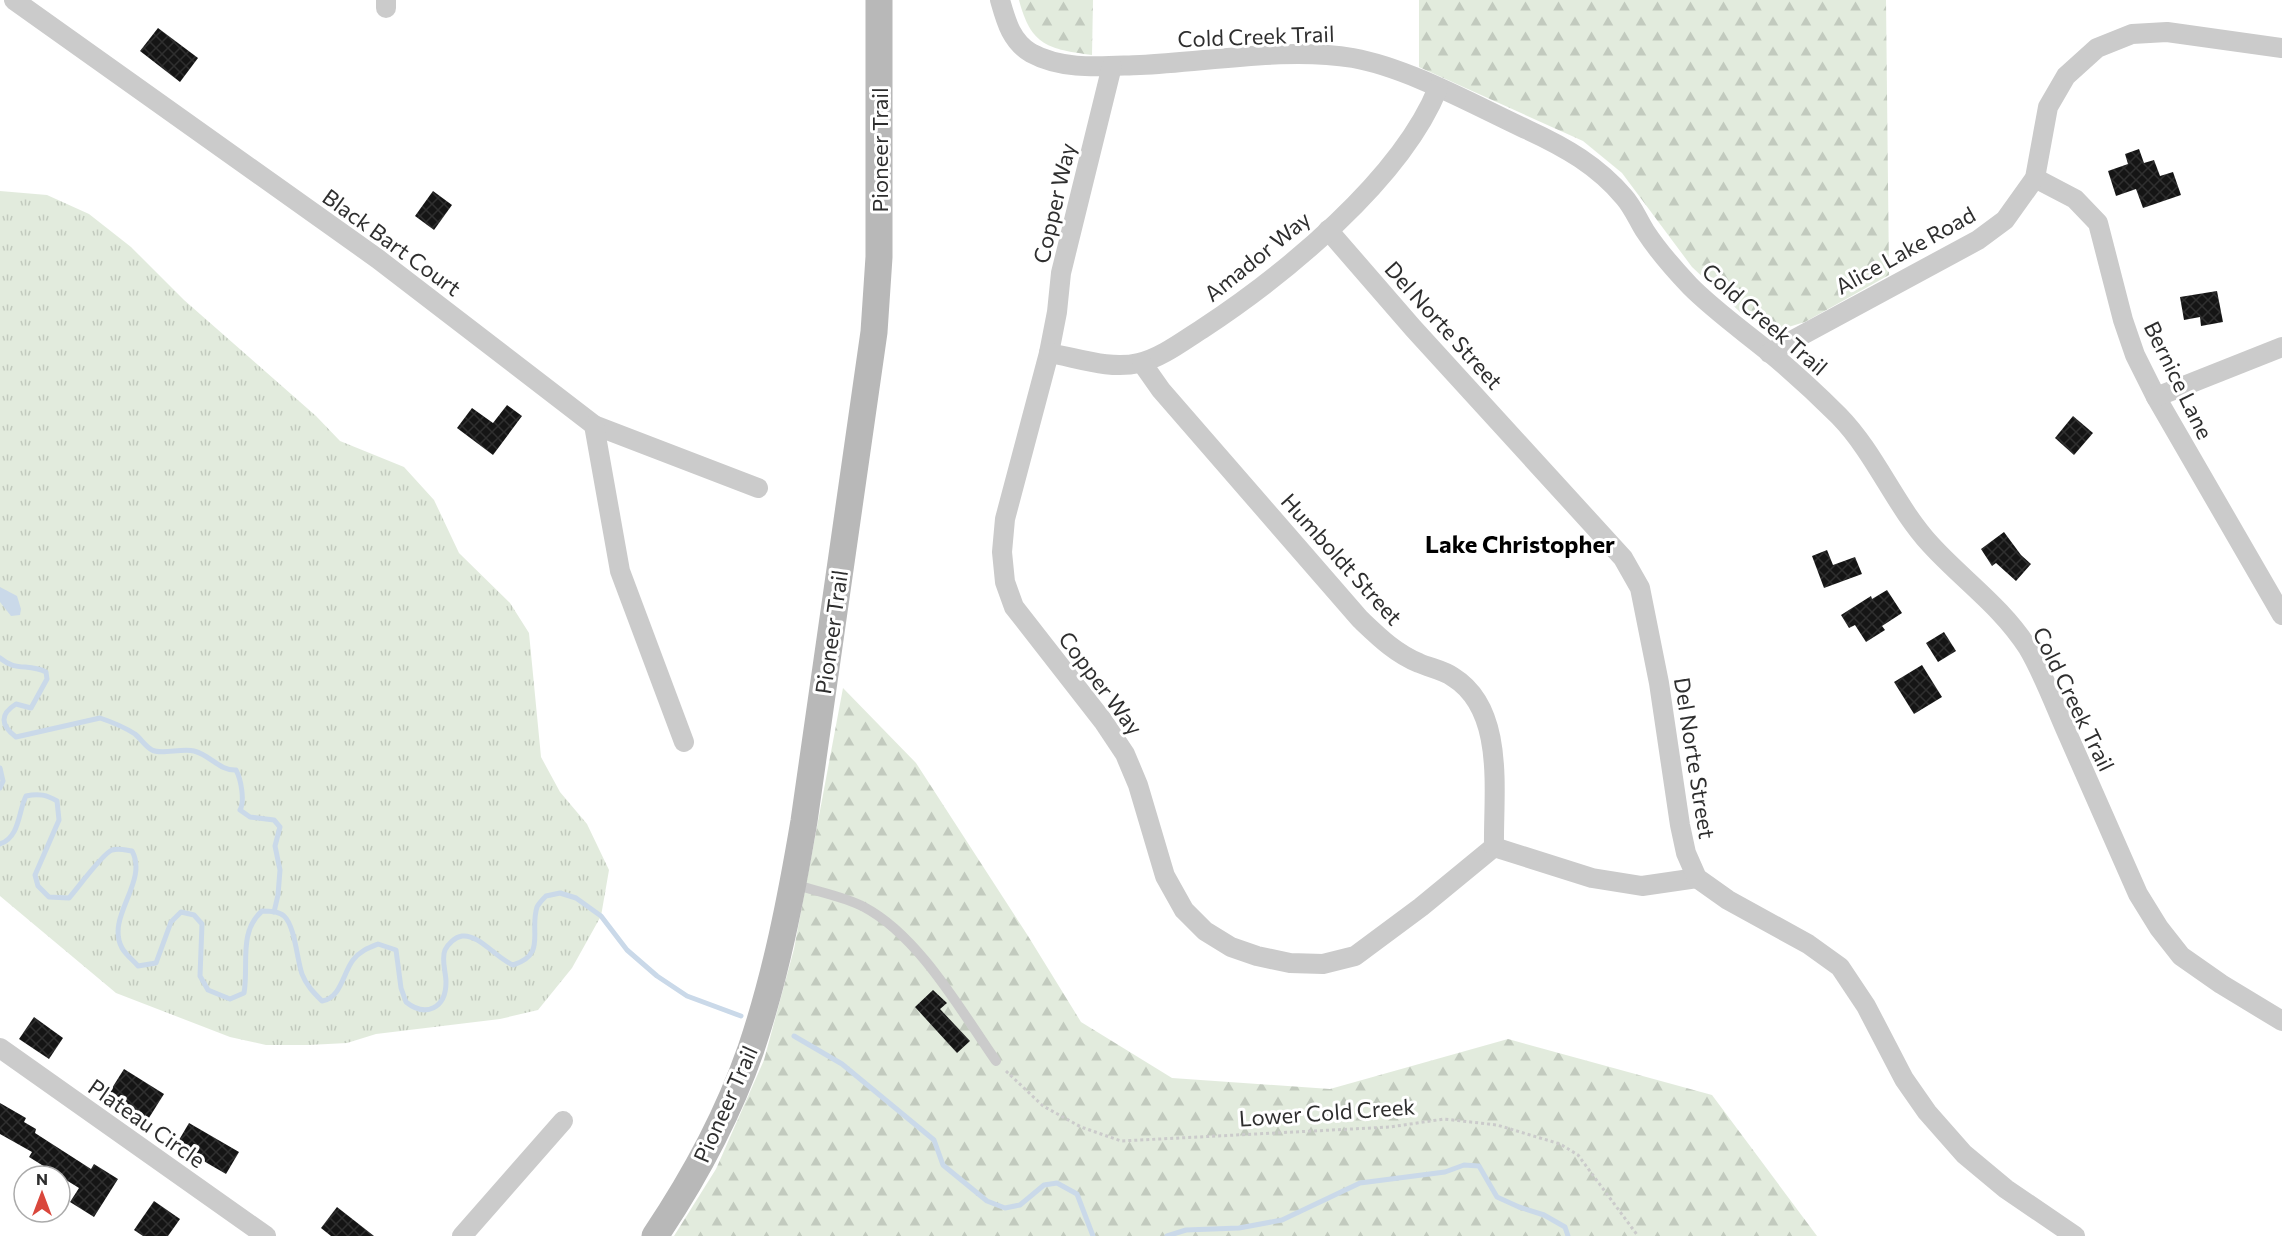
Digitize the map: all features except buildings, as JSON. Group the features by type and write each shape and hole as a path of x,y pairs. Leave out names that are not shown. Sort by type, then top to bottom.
{"main road":[{"name":"Pioneer Trail","path":"654,1236 681,1196 707,1149 746,1062 765,1003 793,884 874,332 880,223 879,0"}],"street":[{"name":"Black Bart Court","path":"14,0 378,259 594,425 758,488"},
{"name":"Cold Creek Trail","path":"1000,0 1006,24 1016,40 1028,51 1049,61 1067,66 1112,66 1271,55 1325,55 1353,58 1386,67 1437,88 1574,153 1599,172 1626,199 1647,233 1676,271 1730,323 1769,353 1842,419 1867,452 1911,523 1934,549 2001,612 2029,650 2138,894 2159,928 2181,956 2221,984 2282,1021"},
{"name":"Alice Lake Road","path":"1769,353 1978,240 2005,220 2035,178 2048,107 2066,76 2097,48 2132,34 2167,32 2282,48"},
{"name":"Copper Way","path":"1112,66 1061,273 1057,312 1049,353 1005,519 1002,552 1005,582 1014,607 1103,721 1125,754 1138,785 1165,876 1184,910 1205,931 1231,946 1257,956 1290,963 1323,964 1355,956 1421,908 1494,848"},
{"name":"Amador Way","path":"1049,353 1125,366 1142,363 1172,348 1227,312 1286,268 1328,230 1394,161 1425,116 1437,88"},
{"name":"Bernice Lane","path":"2035,178 2075,199 2098,223 2135,355 2156,397 2282,615"},
{"name":"Del Norte Street","path":"1328,230 1413,328 1594,525 1629,568 1640,588 1659,683 1680,825 1686,853 1697,879"},
{"path":"2156,397 2282,347"},
{"name":"Humboldt Street","path":"1142,363 1161,390 1360,619 1391,649 1418,663 1452,676 1473,693 1484,714 1492,742 1494,848"},
{"path":"594,425 620,571 684,742"},
{"path":"1494,848 1592,878 1642,886 1697,879 1728,900 1808,944 1840,967 1866,1006 1904,1079 1927,1112 1964,1154 2006,1189 2075,1236"},
{"name":"Plateau Circle","path":"0,1048 266,1236"},
{"path":"462,1236 563,1121"}],"lane":[{"path":"793,884 864,907 899,932 928,964 996,1061"}],"path":[{"name":"Lower Cold Creek","path":"996,1061 1043,1106 1081,1127 1121,1141 1390,1127 1444,1119 1497,1125 1560,1144 1578,1155 1638,1236"}],"green space":[{"path":"1019,0 1093,0 1092,55 1053,47 1036,36 1029,27"},
{"path":"1419,0 1886,0 1889,275 1805,322 1785,328 1770,328 1741,313 1692,267 1622,173 1583,141 1419,67"},
{"path":"0,191 47,195 89,214 131,247 184,300 316,416 340,441 404,467 434,500 459,553 510,603 529,633 541,757 560,792 587,824 609,870 601,916 572,968 538,1010 500,1019 376,1034 347,1043 266,1045 230,1037 116,993 0,896"},
{"path":"843,688 916,763 1081,1022 1172,1078 1330,1089 1508,1039 1712,1095 1817,1236 674,1236 716,1169 764,1060 794,949"}],"water":[{"path":"0,587 17,596 21,609 20,615 11,616 0,602"}],"waterway":[{"path":"0,658 11,665 46,672 47,679 31,708 16,704 5,716 7,728 16,737 100,718 135,734 152,750 194,751 225,768 236,770 242,790 240,810 250,817 274,820 280,827 275,846 280,870 274,912"},
{"path":"0,768 3,781 0,788"},
{"path":"0,844 7,841 15,830 26,796 39,795 57,801 59,820 35,875 38,886 49,897 69,898 96,864 112,850 132,851 136,863 135,875 119,924 118,936 122,948 138,966 156,963 171,922 181,912 194,915 202,924 200,976 208,990 230,999 244,993 247,939 255,919 262,911 279,913 288,921 304,978 322,1001 338,990 356,957 364,950 378,944 396,950 401,988 406,1002 413,1007 427,1010 434,1008 443,998 446,982 444,954 452,941 468,936 481,942 513,965 530,955 533,948 537,907 546,896 560,893 576,898 601,916 627,950 657,976 687,996 741,1016"},
{"path":"794,1036 842,1064 934,1140 943,1165 987,1201 1005,1208 1020,1205 1044,1185 1057,1183 1077,1194 1093,1236"},
{"path":"1167,1236 1186,1230 1239,1228 1282,1220 1360,1183 1445,1172 1464,1165 1479,1166 1497,1197 1544,1215 1565,1227 1568,1236"}],"district":[{"name":"Lake Christopher","path":"1520,543"}]}
